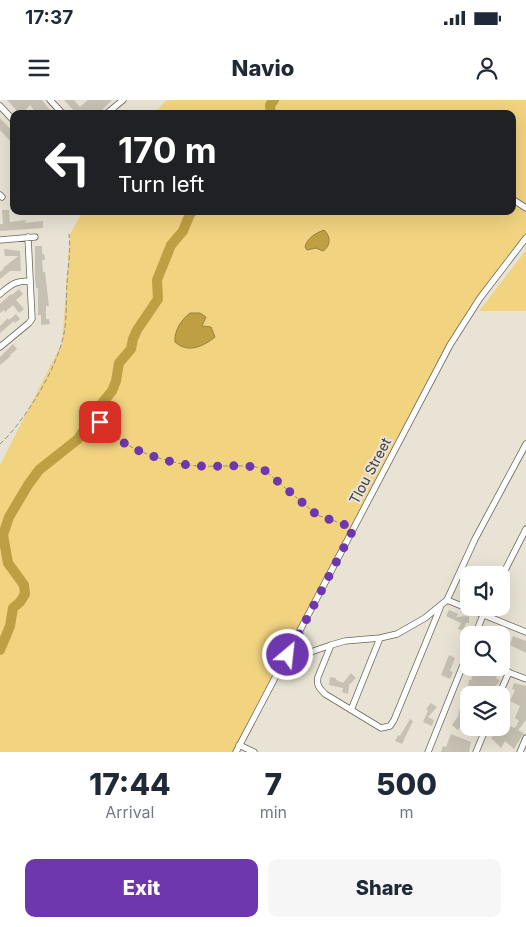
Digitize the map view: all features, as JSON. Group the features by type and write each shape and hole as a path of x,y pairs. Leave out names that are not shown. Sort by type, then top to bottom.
{"street":[{"path":"50,100 59,110"},
{"path":"111,110 123,100"},
{"path":"0,106 10,117"},
{"path":"0,240 31,237 30,281 32,319 0,347"},
{"name":"Tlou Street","path":"236,752 450,345 480,298 526,238"},
{"path":"0,294 14,283 30,281"},
{"path":"288,655 308,653 345,641 380,638 397,634 414,626 440,608 447,600 475,539 526,444"},
{"path":"507,566 526,529"},
{"path":"447,600 460,606"},
{"path":"331,645 317,682 325,694 381,728 390,726 440,608"},
{"path":"478,626 482,616 526,632"},
{"path":"351,710 380,638"},
{"path":"510,672 526,679"},
{"path":"428,752 460,674"},
{"path":"476,752 483,736"},
{"path":"520,752 526,738"},
{"path":"239,746 254,752"}],"path":[{"path":"0,444 10,435 35,399 53,365 64,332 70,249 69,234"},
{"path":"100,422 121,441 147,454 173,462 198,466 250,466 262,468 317,515 354,528"}],"shaded area":[{"path":"167,100 526,100 526,236 449,342 232,752 0,752 0,465 62,343 70,234 81,215 516,215 516,110 157,110"},
{"path":"324,230 328,235 329,241 326,249 323,251 316,248 307,250 305,247 310,238"},
{"path":"526,250 526,311 479,311"},
{"path":"190,313 200,313 206,317 202,326 211,327 215,337 201,346 185,348 175,342 176,334 179,326"}],"building":[{"path":"7,100 42,100 50,110 34,110 30,105 26,110 16,110"},
{"path":"64,100 74,100 80,107 88,100 112,100 102,110 73,110"},
{"path":"0,118 10,129 10,141 0,130"},
{"path":"2,210 9,210 10,222 43,221 43,228 0,231 0,224 3,224"},
{"path":"35,246 42,246 42,254 44,254 45,260 42,260 43,272 45,272 49,306 46,306 46,319 49,319 50,324 41,325 41,315 38,315"},
{"path":"4,249 20,251 21,271 10,271 0,279 0,272 3,268 18,256 5,256"},
{"path":"19,289 23,294 16,300 24,309 19,313 13,305 5,312 4,310 0,313 0,304"},
{"path":"16,314 20,319 15,323 14,321 0,333 0,326 8,318 9,320"},
{"path":"13,344 17,349 0,365 0,357"},
{"path":"449,610 458,614 456,617 469,616 469,623 466,623 465,626 460,626 460,630 458,629 461,623 446,616"},
{"path":"513,636 526,641 526,653 510,645"},
{"path":"449,655 455,658 450,671 453,672 450,679 441,675"},
{"path":"351,673 356,678 349,685 348,694 342,692 343,688 329,685 330,677 336,678 336,680 343,683"},
{"path":"472,676 497,676 496,678 500,680 496,686 468,686 469,680 471,680"},
{"path":"514,683 526,686 526,720 518,730 524,733 514,749 505,741 501,748 491,738 493,736 510,736 510,726 515,728 519,721 515,718 520,706 510,701 515,690 512,689"},
{"path":"431,703 437,707 428,717 434,720 432,726 423,722 428,711 426,709"},
{"path":"460,709 460,727 458,730 452,725"},
{"path":"410,719 413,721 402,744 395,741 398,735 400,736"},
{"path":"451,734 471,742 469,752 441,752 443,746 446,747"}],"waterway":[{"path":"271,110 270,105 274,100"},
{"path":"0,650 10,626 13,608 25,594 24,585 8,563 3,535 9,517 39,470 78,439 94,413 112,391 119,363 131,349 137,330 158,299 157,280 171,245 183,231 190,215"}],"route":[{"path":"100,422 121,441 147,454 173,462 198,466 250,466 262,468 317,515 354,528 288,655"}]}
